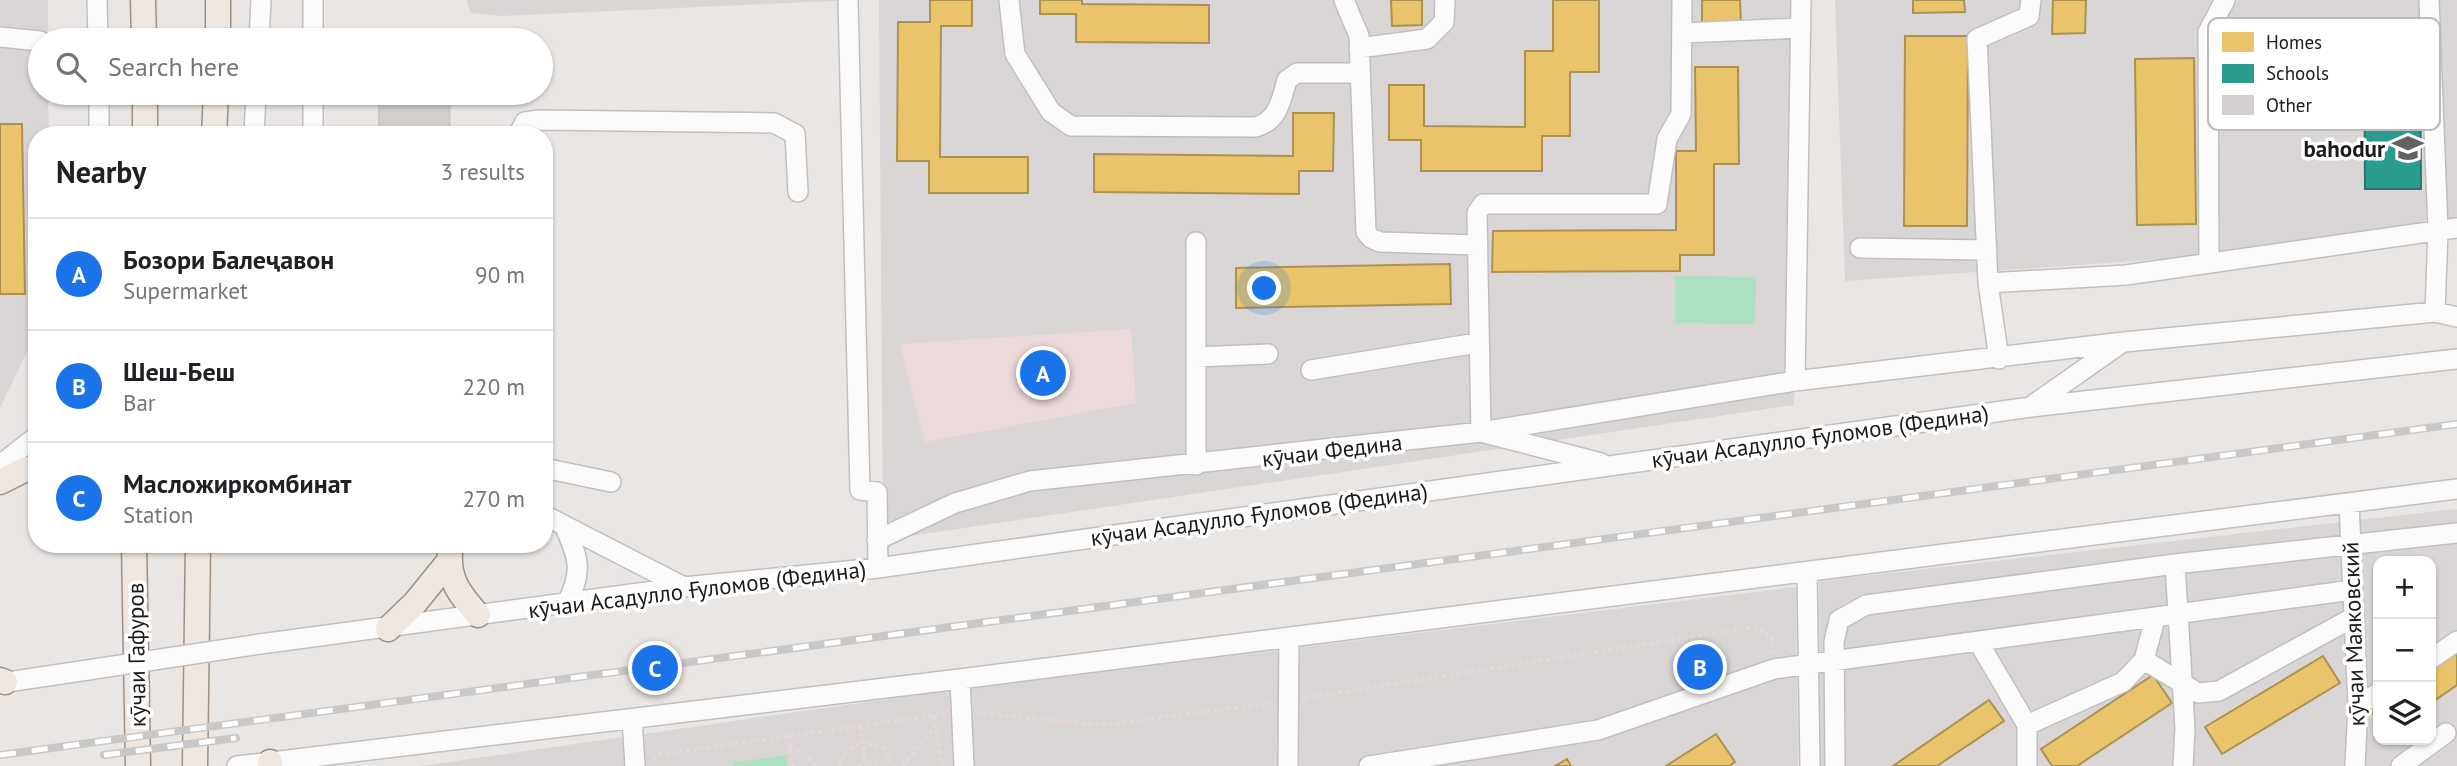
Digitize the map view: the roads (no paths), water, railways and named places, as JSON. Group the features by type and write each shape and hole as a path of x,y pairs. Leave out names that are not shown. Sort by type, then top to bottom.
{"main road":[{"path":"143,0 144,28"},
{"path":"218,0 218,28"},
{"path":"145,105 145,126"},
{"path":"214,126 215,105"},
{"path":"0,482 28,469"},
{"name":"кӯчаи Гафуров","path":"134,553 138,766"},
{"path":"195,766 198,553"},
{"path":"450,553 452,580 478,615"},
{"path":"388,629 415,603 450,553"}],"street":[{"path":"97,0 98,28"},
{"path":"259,28 261,0"},
{"path":"313,0 313,28"},
{"path":"848,0 860,490 877,492 878,568"},
{"path":"1009,0 1015,54 1051,112 1071,126 1256,127 1267,124 1277,113 1287,80 1297,74 1360,73"},
{"path":"1344,0 1359,42 1366,232 1371,239 1380,242 1478,245"},
{"path":"1359,42 1427,39 1444,22 1446,0"},
{"path":"1611,465 1481,432 1477,343 1477,213 1483,204 1657,204 1667,139 1681,114 1682,0"},
{"path":"1795,381 1801,0"},
{"path":"1999,359 1988,283 1977,39 2029,16 2031,0"},
{"path":"2215,18 2225,0"},
{"path":"2429,0 2430,18"},
{"path":"1682,33 1801,28"},
{"path":"0,37 28,40"},
{"path":"99,105 99,126"},
{"path":"254,126 255,105"},
{"path":"313,105 313,126"},
{"path":"523,126 525,122 539,120 774,123 795,134 798,192"},
{"path":"2208,130 2209,263"},
{"path":"2435,312 2448,229 2440,130"},
{"path":"1988,283 2126,275 2448,229"},
{"path":"1196,242 1196,465"},
{"path":"1860,248 1987,250"},
{"name":"кӯчаи Федина","path":"877,540 955,503 1030,481 1481,432 1795,381 1999,359 2124,342 2435,312 2457,317"},
{"path":"2031,407 2124,342"},
{"path":"1311,370 1477,343"},
{"path":"1196,356 1269,354"},
{"name":"кӯчаи Асадулло Ғуломов (Федина)","path":"2,682 684,587 878,568 2031,407 2457,359"},
{"path":"0,465 28,443"},
{"path":"553,470 611,482"},
{"path":"239,766 295,762 386,748 960,679 2457,489"},
{"name":"кӯчаи Маяковский","path":"2349,503 2358,706 2355,766"},
{"path":"553,520 684,587"},
{"path":"564,525 576,555 579,573 567,603"},
{"path":"1835,766 1834,642 1839,620 1866,605 2175,564 2457,533"},
{"path":"2175,564 2183,686 2183,766"},
{"path":"1807,572 1810,766"},
{"path":"1369,766 1598,730 1774,669 2352,590"},
{"path":"2144,660 2198,693 2218,691 2354,617"},
{"path":"2027,725 2123,682 2144,660 2155,619"},
{"path":"1288,766 1289,637"},
{"path":"2436,656 2457,641"},
{"path":"1979,643 2027,725 2027,766"},
{"path":"960,679 964,766"},
{"path":"2358,706 2373,696"},
{"path":"632,719 635,766"},
{"path":"2401,766 2446,733"},
{"path":"351,766 386,748"}],"railway":[{"path":"0,755 2457,424"},
{"path":"104,755 236,738"}],"place":[{"name":"bahodur","path":"2408,148"},
{"name":"Бозори Балеҷавон","path":"1043,373"},
{"name":"Шеш-Беш","path":"1700,667"},
{"name":"Масложиркомбинат","path":"655,668"}]}
